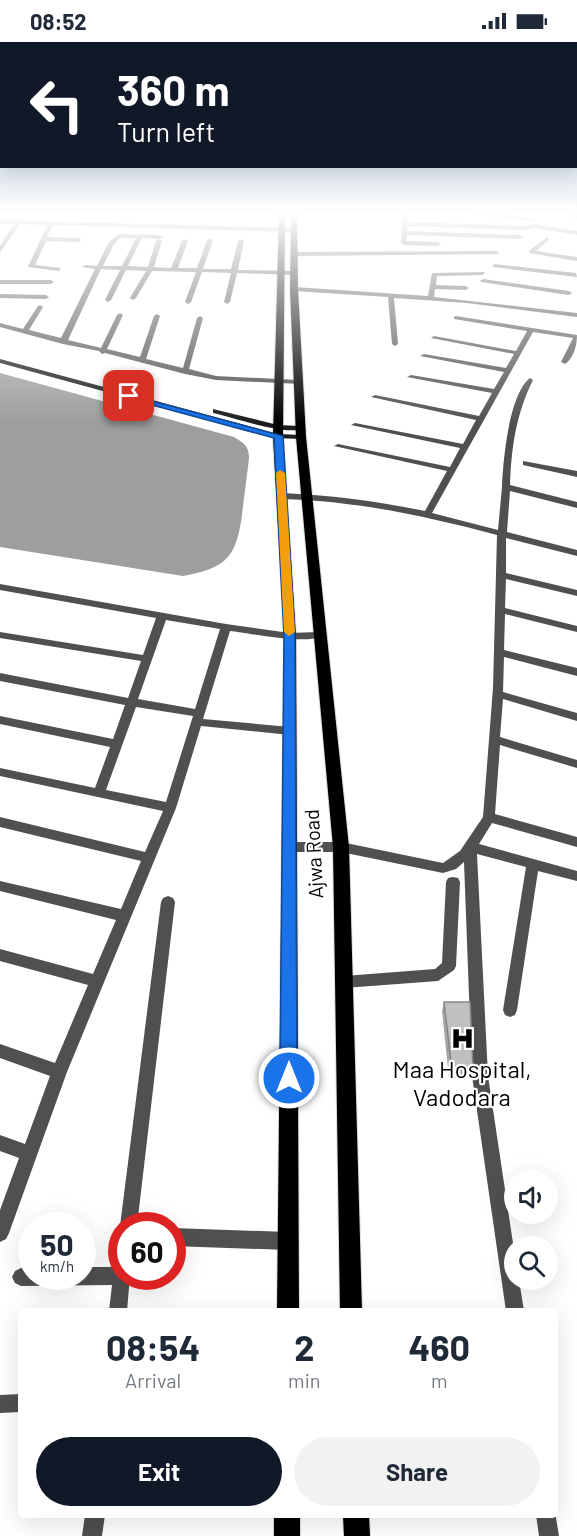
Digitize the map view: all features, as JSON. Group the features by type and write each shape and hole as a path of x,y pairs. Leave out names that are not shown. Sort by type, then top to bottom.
{"main road":[{"name":"Ajwa Road","path":"281,285 278,432 290,636 288,1308"},
{"name":"Ajwa Road","path":"294,285 300,433 318,635 341,847 351,1308"},
{"path":"286,1536 287,1518"},
{"path":"356,1518 357,1536"}],"street":[{"path":"63,342 90,285"},
{"path":"108,300 115,285"},
{"path":"134,298 141,285"},
{"path":"188,302 194,285"},
{"path":"227,302 230,285"},
{"path":"524,285 569,293"},
{"path":"561,313 572,285"},
{"path":"431,298 432,287 466,288"},
{"path":"294,290 431,298 577,315"},
{"path":"391,295 395,344"},
{"path":"0,296 46,297"},
{"path":"24,332 40,307"},
{"path":"102,352 120,315"},
{"path":"142,361 157,316"},
{"path":"185,372 200,318"},
{"path":"456,318 577,337 565,362"},
{"path":"0,325 102,352 216,378 298,382"},
{"path":"428,513 531,330"},
{"path":"434,338 518,353"},
{"path":"0,354 278,432"},
{"path":"424,356 508,371"},
{"path":"0,361 278,432 300,433"},
{"path":"411,376 496,392"},
{"path":"375,397 481,419"},
{"path":"355,425 465,447"},
{"path":"338,446 452,470"},
{"path":"526,464 577,474"},
{"path":"290,847 341,847 444,868 454,865 470,847 489,817 506,487 577,505"},
{"path":"282,496 379,503 428,513 577,553"},
{"path":"501,575 577,593"},
{"path":"0,587 226,627 290,636 318,635"},
{"path":"500,610 577,629"},
{"path":"99,794 162,616"},
{"path":"0,1233 59,1072 170,808 226,627"},
{"path":"0,635 147,659"},
{"path":"498,652 577,672"},
{"path":"0,676 198,718 290,731"},
{"path":"497,694 577,717"},
{"path":"0,720 118,744"},
{"path":"494,739 577,764"},
{"path":"0,772 170,808"},
{"path":"489,817 577,842"},
{"path":"0,822 149,858"},
{"path":"470,847 577,876"},
{"path":"470,847 480,1076 515,1308"},
{"path":"510,1010 533,863"},
{"path":"344,982 438,975 444,972 449,966 453,882"},
{"path":"0,886 125,916"},
{"path":"130,1212 168,902"},
{"path":"0,955 97,981"},
{"path":"0,1051 59,1072"},
{"path":"0,1143 29,1154"},
{"path":"186,1237 288,1241"},
{"path":"118,1308 120,1290"},
{"path":"1,1404 18,1403"},
{"path":"92,1536 94,1518"},
{"path":"546,1518 549,1536"}],"lane":[{"path":"506,487 508,438 515,413 530,380"}],"shaded area":[{"path":"0,373 234,437 243,443 248,450 249,458 242,515 236,541 227,558 210,569 183,576 0,547"}],"building":[{"path":"444,1002 470,1002 473,1070 452,1070"}],"slow traffic":[{"path":"280,473 289,632"}],"place":[{"name":"Maa Hospital, Vadodara","path":"462,1038"}],"route":[{"path":"129,396 278,436 290,636 289,1078"}]}
